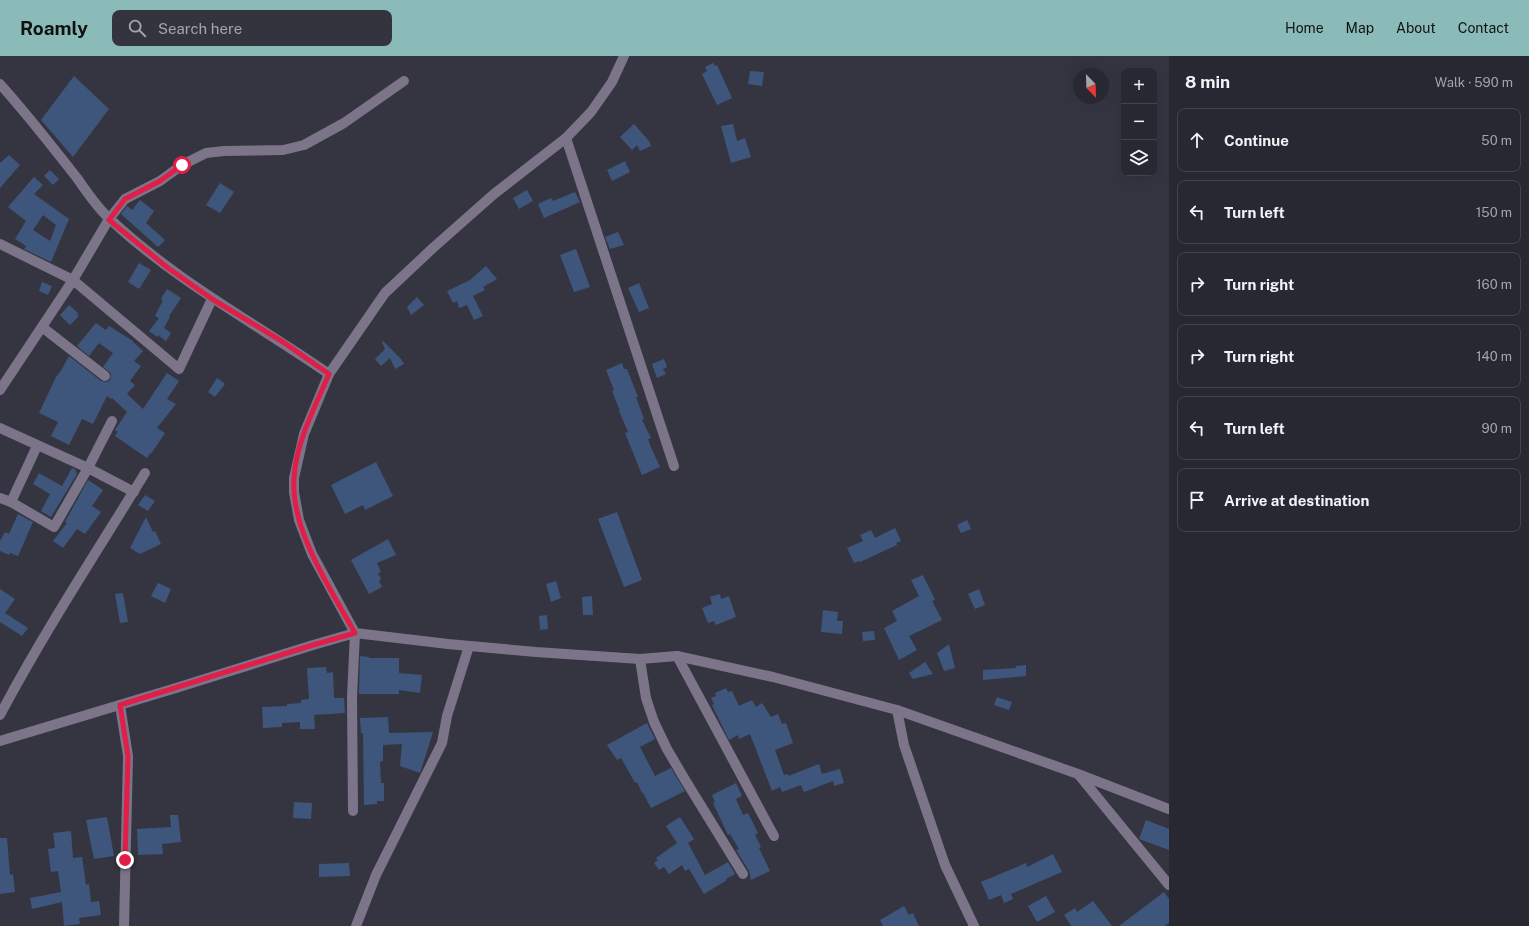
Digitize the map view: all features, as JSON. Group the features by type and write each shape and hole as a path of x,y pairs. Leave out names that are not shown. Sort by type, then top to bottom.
{"street":[{"path":"353,811 352,697 355,633 312,554 299,520 294,492 294,478 301,446 329,374 385,293 494,194 566,138 591,112 612,82 624,56"},
{"path":"0,390 74,280 109,220 125,199 160,181 182,165 206,153 224,151 283,150 304,145 344,123 404,81"},
{"path":"2,90 28,117 109,220 168,268 212,299 283,342 329,374"},
{"path":"566,138 674,466"},
{"path":"0,244 74,280 179,369 212,299"},
{"path":"42,327 105,376"},
{"path":"0,498 11,502 54,527 88,468 112,421"},
{"path":"0,428 88,468 134,492"},
{"path":"11,502 37,446"},
{"path":"0,715 65,602 145,473"},
{"path":"0,741 355,633 469,646 640,659 677,656 773,677 897,710 1078,774 1169,809"},
{"path":"356,926 376,875 442,743 447,716 469,646"},
{"path":"677,656 774,836"},
{"path":"640,659 646,698 654,722 667,749 743,874"},
{"path":"120,705 128,756 124,926"},
{"path":"897,710 904,744 944,865 974,926"},
{"path":"1078,774 1169,884"}],"building":[{"path":"713,63 715,66 717,65 732,98 717,105 702,74 707,71 705,67"},
{"path":"750,71 764,72 762,86 748,84"},
{"path":"74,76 109,109 73,157 41,120"},
{"path":"634,124 649,141 651,146 640,151 637,145 632,150 620,137"},
{"path":"733,124 737,141 745,138 751,157 731,163 721,126"},
{"path":"9,155 20,165 0,188 0,163"},
{"path":"625,161 630,172 612,181 607,170"},
{"path":"50,170 59,179 53,185 44,176"},
{"path":"34,177 43,185 34,194 69,219 51,262 24,249 26,246 15,239 26,221 8,207","holes":["43,215 56,225 50,241 33,230"]},
{"path":"220,183 234,192 220,213 206,205"},
{"path":"527,190 533,201 519,209 513,198"},
{"path":"575,192 580,202 544,218 538,204 551,198 553,201"},
{"path":"140,200 154,211 146,223 165,240 158,247 121,214 127,206 132,210"},
{"path":"618,232 624,245 610,249 605,237"},
{"path":"576,249 590,287 574,292 560,255"},
{"path":"139,263 151,270 139,289 128,282"},
{"path":"486,266 497,279 483,287 485,290 473,296 483,316 474,320 467,305 459,308 457,301 453,303 447,291 470,280"},
{"path":"42,282 52,286 48,295 39,291"},
{"path":"639,283 649,308 639,312 628,288"},
{"path":"167,289 181,298 169,316 170,317 164,328 171,333 166,341 149,331 159,318 155,316 163,300 161,299"},
{"path":"417,297 424,305 411,315 407,307"},
{"path":"69,305 78,313 77,314 79,316 70,325 60,315"},
{"path":"96,323 106,330 109,326 133,341 143,351 134,361 141,366 130,381 135,385 127,394 143,409 167,373 179,381 167,399 176,404 157,428 165,433 147,458 115,436 118,432 115,430 127,412 112,398 111,399 107,396 93,424 82,419 69,445 51,436 58,422 39,413 56,377 69,356 101,381 107,382 110,380 111,373 103,367 113,353 99,343 89,356 77,346"},
{"path":"383,341 404,364 395,369 390,358 381,366 375,359 385,349 382,342"},
{"path":"664,359 667,367 663,369 666,374 657,378 652,364"},
{"path":"622,363 624,369 627,369 638,397 636,397 644,419 642,420 651,438 648,439 660,467 642,475 625,433 628,432 619,411 612,391 614,390 606,370"},
{"path":"217,378 225,384 215,397 208,392"},
{"path":"376,462 393,496 365,510 363,505 345,514 331,485"},
{"path":"72,468 75,469 77,474 51,517 41,511 50,494 33,484 39,473 62,486"},
{"path":"88,480 103,490 92,506 101,512 85,534 77,529 63,548 53,541 67,523 65,522"},
{"path":"145,495 155,501 148,511 138,505"},
{"path":"617,512 642,580 624,587 598,519"},
{"path":"18,514 33,522 18,556 10,553 9,555 0,551 0,541 5,532 9,534"},
{"path":"146,517 161,544 140,554 130,548"},
{"path":"967,520 971,529 961,533 957,525"},
{"path":"895,528 901,541 896,543 897,545 860,562 854,563 847,548 863,541 860,535 871,530 875,538"},
{"path":"388,539 396,555 377,563 381,572 378,573 381,579 379,581 382,587 369,594 351,560"},
{"path":"923,575 935,600 932,601 942,620 909,636 917,650 899,660 884,628 897,621 892,611 919,596 911,580"},
{"path":"556,581 561,598 551,602 546,584"},
{"path":"158,583 171,589 165,603 151,596"},
{"path":"0,589 15,599 5,613 28,628 22,636 0,622"},
{"path":"979,589 985,605 975,609 968,594"},
{"path":"123,593 128,622 120,623 115,594"},
{"path":"720,594 721,599 729,596 736,617 716,625 714,621 708,623 702,608 712,604 710,597"},
{"path":"592,596 593,615 583,615 582,597"},
{"path":"823,610 838,612 837,621 843,621 842,634 821,632"},
{"path":"547,615 548,629 540,630 539,616"},
{"path":"874,631 875,640 863,641 862,632"},
{"path":"949,644 955,668 944,671 937,653"},
{"path":"360,656 369,658 399,658 399,673 422,675 420,693 399,690 399,694 359,694"},
{"path":"925,662 933,674 913,679 909,673"},
{"path":"1026,665 1026,676 983,680 983,670 1016,668 1016,666"},
{"path":"326,667 327,673 333,672 334,698 344,698 345,713 314,715 315,729 300,729 300,722 282,723 282,727 263,728 262,707 287,706 287,704 301,703 301,700 309,699 307,668"},
{"path":"726,688 728,692 732,691 739,706 752,700 756,707 762,703 771,717 778,714 782,724 786,723 793,743 775,750 784,775 788,774 788,776 819,764 822,774 840,769 844,783 834,786 833,781 804,792 801,785 782,792 780,787 772,791 750,734 739,739 738,735 729,740 712,705 714,704 711,698 716,696 715,693"},
{"path":"997,697 1012,702 1009,710 994,705"},
{"path":"388,717 389,733 433,732 420,773 400,766 402,744 383,745 383,761 380,762 381,783 384,783 384,801 377,801 377,804 364,805 363,733 361,733 360,718"},
{"path":"647,723 655,739 640,747 655,776 671,768 685,791 651,808 637,782 635,783 621,758 617,760 607,745"},
{"path":"736,783 742,796 736,799 743,815 748,813 758,833 755,835 761,847 759,848 770,871 751,880 749,871 736,850 739,849 730,834 728,835 713,803 715,802 712,795"},
{"path":"294,802 312,803 311,819 293,818"},
{"path":"170,815 178,815 181,842 162,844 163,854 138,855 137,829 171,827"},
{"path":"107,817 114,856 94,859 86,820"},
{"path":"680,817 694,839 688,843 705,875 728,862 735,874 704,894 689,869 685,871 682,865 669,874 664,867 659,870 654,863 658,860 656,858 677,843 666,826"},
{"path":"1146,820 1169,829 1169,850 1139,839"},
{"path":"71,831 73,858 82,857 86,885 89,884 91,902 99,901 101,915 79,918 80,924 64,926 62,902 32,909 30,898 61,892 58,871 51,872 48,849 55,848 53,833"},
{"path":"0,838 7,838 10,875 13,874 15,892 0,894"},
{"path":"1053,854 1062,872 1011,894 1013,899 1004,903 1001,895 989,900 981,882 1026,863 1027,867"},
{"path":"349,863 350,876 319,877 319,864"},
{"path":"1164,892 1169,899 1169,923 1164,926 1119,926"},
{"path":"1046,896 1055,912 1037,922 1028,906"},
{"path":"1093,901 1112,926 1071,926 1064,915 1075,908 1077,912"},
{"path":"904,906 909,915 913,913 919,926 883,926 880,920"}],"route":[{"path":"125,860 128,801 128,756 120,705 355,633 312,554 299,520 294,492 296,464 304,434 329,374 283,342 212,299 168,268 109,220 125,199 160,181 182,165"}]}
